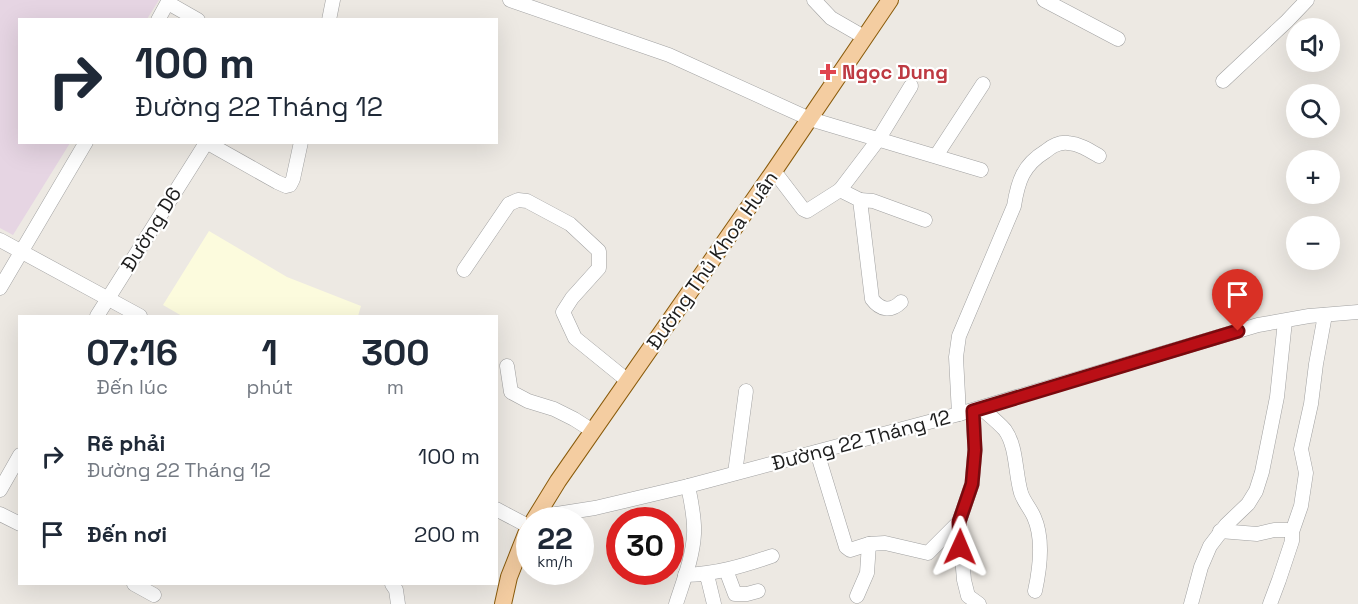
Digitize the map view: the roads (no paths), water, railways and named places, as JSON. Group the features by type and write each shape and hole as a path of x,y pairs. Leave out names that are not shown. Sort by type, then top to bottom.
{"main road":[{"name":"Đường Thủ Khoa Huân","path":"542,507 890,0"},
{"name":"Đường Thủ Khoa Huân","path":"503,604 516,559"}],"street":[{"path":"329,18 333,0"},
{"path":"510,0 669,55 810,119 981,170"},
{"path":"814,0 831,18 864,37"},
{"path":"1044,0 1118,39"},
{"path":"1223,81 1307,0"},
{"path":"159,18 168,1 195,18"},
{"path":"936,156 983,84"},
{"path":"774,171 807,212 840,190 878,140 911,86"},
{"path":"979,604 968,596 964,580 959,522 972,484 975,450 971,411 956,357 959,336 1014,206 1022,175 1030,162 1052,147 1068,143 1084,147 1099,156"},
{"path":"0,288 85,144"},
{"name":"Đường D6","path":"99,315 205,144"},
{"path":"208,144 283,185 290,185 301,144"},
{"path":"840,190 860,200 873,201 925,220"},
{"path":"464,270 508,204 518,200 527,201 570,224 599,251 599,268 572,298 563,312 575,338 628,381"},
{"path":"860,200 872,299 878,306 888,309 901,302"},
{"path":"0,240 138,315"},
{"name":"Đường 22 Tháng 12","path":"594,508 688,486 971,411 1258,326 1309,316 1358,312"},
{"path":"1270,604 1292,541 1292,532 1301,506 1306,473 1301,449 1311,404 1325,315"},
{"path":"1191,604 1205,556 1220,531 1248,504 1256,491 1277,397 1285,321"},
{"path":"507,366 512,392 528,401 554,409 592,431"},
{"path":"735,473 746,391"},
{"path":"971,411 1004,430 1009,438 1023,501 1035,518 1041,553 1040,571 1035,591"},
{"path":"817,452 846,547 850,549 885,543 928,553 959,522"},
{"path":"0,490 18,458"},
{"path":"676,604 693,548 695,532 688,486"},
{"path":"498,510 516,517"},
{"path":"0,513 18,523"},
{"path":"1220,531 1257,534 1287,530"},
{"path":"857,596 867,573 869,544"},
{"path":"685,575 705,575 772,555"},
{"path":"726,570 735,594 758,591"},
{"path":"705,575 714,604"},
{"path":"136,585 154,595"},
{"path":"393,585 396,590 398,604"}],"place":[{"name":"Ngọc Dung","path":"828,72"}]}
